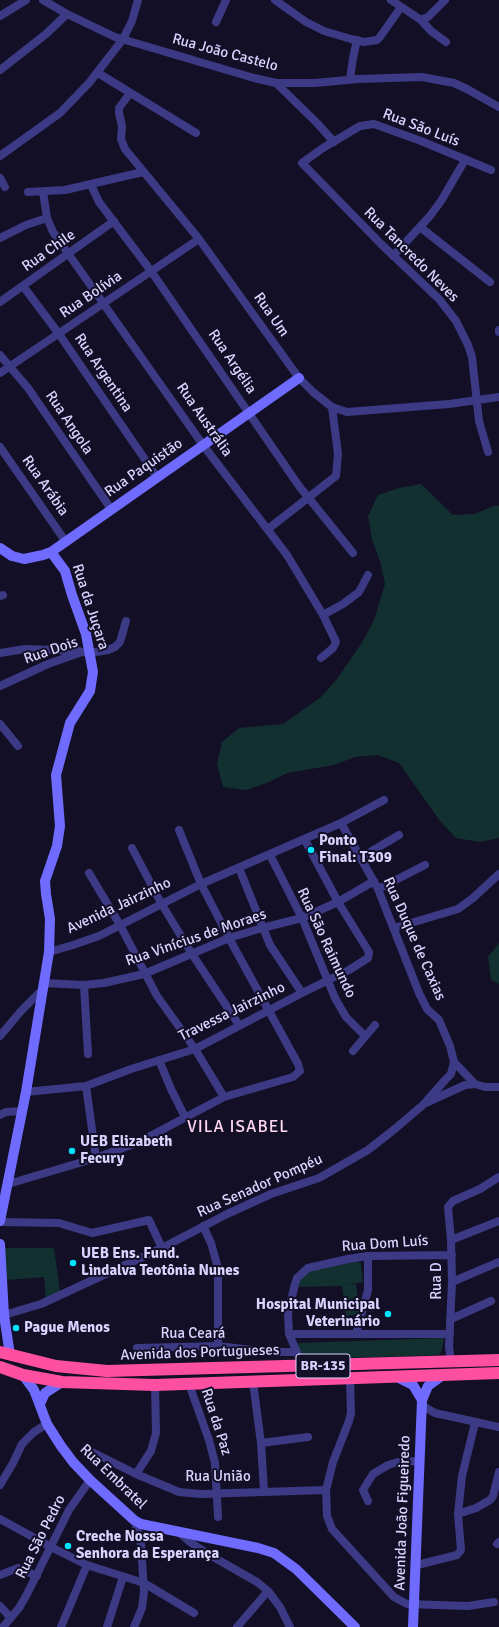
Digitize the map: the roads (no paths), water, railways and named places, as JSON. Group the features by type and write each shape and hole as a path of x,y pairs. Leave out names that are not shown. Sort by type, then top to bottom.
{"highway":[{"name":"Avenida dos Portugueses","path":"5,1354 56,1366 107,1371 499,1360"},
{"name":"Avenida dos Portugueses","path":"0,1367 23,1375 62,1382 155,1385 499,1373"},
{"path":"215,1383 212,1376 217,1373 257,1372 274,1367"}],"street":[{"path":"0,16 26,0"},
{"name":"Rua João Castelo","path":"43,0 102,32 254,78 276,83 315,83 422,77 454,83 499,107"},
{"path":"0,156 60,113 98,73 123,39 132,21 138,0"},
{"path":"216,22 226,0"},
{"path":"275,0 288,10 318,28 338,36 370,41 378,39 401,7"},
{"path":"391,0 421,20 431,31 446,42"},
{"path":"421,20 428,17 445,0"},
{"path":"0,70 46,34 67,14"},
{"path":"350,80 357,40"},
{"path":"98,73 196,133"},
{"path":"276,83 334,142"},
{"name":"Rua Um","path":"130,93 119,108 122,126 121,139 125,149 199,239 299,378 313,392 332,407 347,412 476,401 499,397"},
{"name":"Rua São Luís","path":"302,163 360,126 374,124 421,141 491,170"},
{"path":"393,256 420,227 441,201 465,160"},
{"name":"Rua Tancredo Neves","path":"302,163 393,256 439,299 456,322 468,345 472,357 479,421 488,452"},
{"path":"28,192 65,190 143,172"},
{"path":"0,178 5,187"},
{"name":"Rua Argélia","path":"91,185 99,202 152,271 308,497 353,553"},
{"name":"Rua Austrália","path":"43,192 47,218 54,232 203,445 287,555 323,614 336,642 333,648 321,658"},
{"path":"0,238 26,225 47,218"},
{"name":"Rua Chile","path":"0,302 114,221"},
{"path":"420,227 490,282"},
{"name":"Rua Bolívia","path":"0,373 199,239"},
{"name":"Rua Argentina","path":"23,286 59,334 157,477"},
{"name":"Rua Angola","path":"0,355 11,366 28,388 111,509"},
{"name":"Rua Paquistão","path":"0,548 6,553 18,558 32,558 51,552 248,412 299,378"},
{"path":"268,529 308,497 333,480 337,475 338,454 332,407"},
{"name":"Rua Arábia","path":"0,447 66,542"},
{"name":"Rua da Juçara","path":"49,952 50,919 45,881 57,846 60,826 56,775 70,723 91,686 93,672 86,652 86,634 65,571 51,552"},
{"path":"323,614 343,604 358,592 368,575"},
{"path":"0,653 25,649 86,652 108,650 115,647 120,642 126,621"},
{"name":"Rua Dois","path":"0,686 48,664 86,652"},
{"path":"0,724 18,746"},
{"name":"Avenida Jairzinho","path":"49,952 99,936 201,884 341,824 384,800"},
{"name":"Rua Duque de Caxias","path":"341,824 376,885 419,993 427,1009 439,1020 450,1046 454,1062 475,1084"},
{"path":"8,1184 96,1158 139,1142 224,1096 293,1077 300,1071 298,1064 201,884 179,830"},
{"path":"360,858 399,835"},
{"path":"305,840 338,902"},
{"path":"132,848 161,904 239,1026"},
{"name":"Rua São Raimundo","path":"270,855 302,918 335,998 346,1017 365,1036"},
{"name":"Rua Vinícius de Moraes","path":"42,986 104,983 144,974 229,938 302,918 425,865"},
{"path":"239,868 270,945 302,993"},
{"path":"89,873 120,925 144,974 157,996 195,1049 224,1096"},
{"path":"394,928 458,909 473,898 499,874"},
{"name":"Travessa Jairzinho","path":"26,1092 86,1086 195,1049 302,993 329,981 365,961 370,955 369,952 338,902"},
{"path":"49,952 42,986 26,1092 0,1222 59,1223 92,1233 149,1220 162,1248"},
{"path":"84,985 88,1054"},
{"path":"0,1036 42,986"},
{"path":"353,1051 375,1025"},
{"path":"159,1060 171,1090 185,1117"},
{"name":"Rua Senador Pompéu","path":"3,1321 162,1248 203,1226 271,1194 319,1178 368,1150 424,1104 450,1074 454,1062"},
{"path":"424,1104 457,1088 475,1084 485,1087 499,1087"},
{"path":"86,1086 96,1158"},
{"path":"0,1115 6,1112 21,1111"},
{"name":"Rua D","path":"447,1362 451,1320 452,1282 452,1255 448,1207 454,1201 487,1186 499,1177"},
{"path":"451,1240 499,1221"},
{"path":"203,1226 211,1243 218,1268 218,1346"},
{"path":"0,1244 5,1354"},
{"name":"Rua Dom Luís","path":"303,1366 289,1334 288,1313 295,1284 302,1272 308,1268 368,1256 452,1255"},
{"path":"356,1334 368,1290 368,1256"},
{"path":"452,1282 499,1262"},
{"name":"Rua D","path":"451,1320 492,1301"},
{"path":"289,1334 450,1334"},
{"name":"Rua Ceará","path":"136,1348 218,1346 268,1352 296,1352"},
{"name":"Rua Embratel","path":"23,1375 34,1390 47,1424 73,1462 90,1480 134,1520 141,1524 180,1533 224,1540 274,1553 296,1569 355,1627"},
{"name":"Avenida João Figueiredo","path":"414,1627 422,1403 428,1386 443,1375"},
{"path":"397,1376 413,1385 422,1403 436,1413 475,1423 499,1427"},
{"path":"350,1378 351,1413 349,1422 332,1462 326,1490 327,1516 332,1529 394,1597 407,1604 468,1606 494,1602"},
{"path":"40,1404 45,1393 62,1382"},
{"path":"253,1382 261,1442 264,1491"},
{"name":"Rua da Paz","path":"189,1384 209,1440 215,1463 218,1517"},
{"path":"136,1474 151,1451 156,1433 155,1385"},
{"path":"417,1565 460,1553 462,1547 458,1514 462,1476 475,1423"},
{"path":"0,1485 22,1444 34,1432 47,1424"},
{"path":"261,1442 308,1436"},
{"name":"Rua União","path":"94,1452 136,1474 179,1492 200,1494 326,1490"},
{"path":"368,1501 363,1490 366,1482 373,1474 388,1464 419,1461"},
{"path":"458,1514 476,1508 490,1500 493,1496 499,1472"},
{"name":"Rua São Pedro","path":"3,1627 23,1602 68,1510 90,1480"},
{"path":"0,1519 87,1565 144,1583 194,1614"},
{"path":"134,1520 141,1544 144,1583 142,1608 134,1627"},
{"path":"180,1533 208,1554 257,1582 268,1591 280,1607 290,1627"},
{"path":"61,1627 87,1565"},
{"path":"0,1575 18,1568 36,1576"},
{"path":"107,1627 123,1577"},
{"path":"238,1627 268,1591"},
{"path":"0,1606 11,1618"}],"place":[{"name":"Ponto Final: T309","path":"311,850"},
{"name":"UEB Elizabeth Fecury","path":"72,1151"},
{"name":"UEB Ens. Fund. Lindalva Teotônia Nunes","path":"73,1263"},
{"name":"Hospital Municipal Veterinário","path":"388,1314"},
{"name":"Pague Menos","path":"16,1328"},
{"name":"Creche Nossa Senhora da Esperança","path":"68,1546"}],"district":[{"name":"VILA ISABEL","path":"238,1128"}]}
